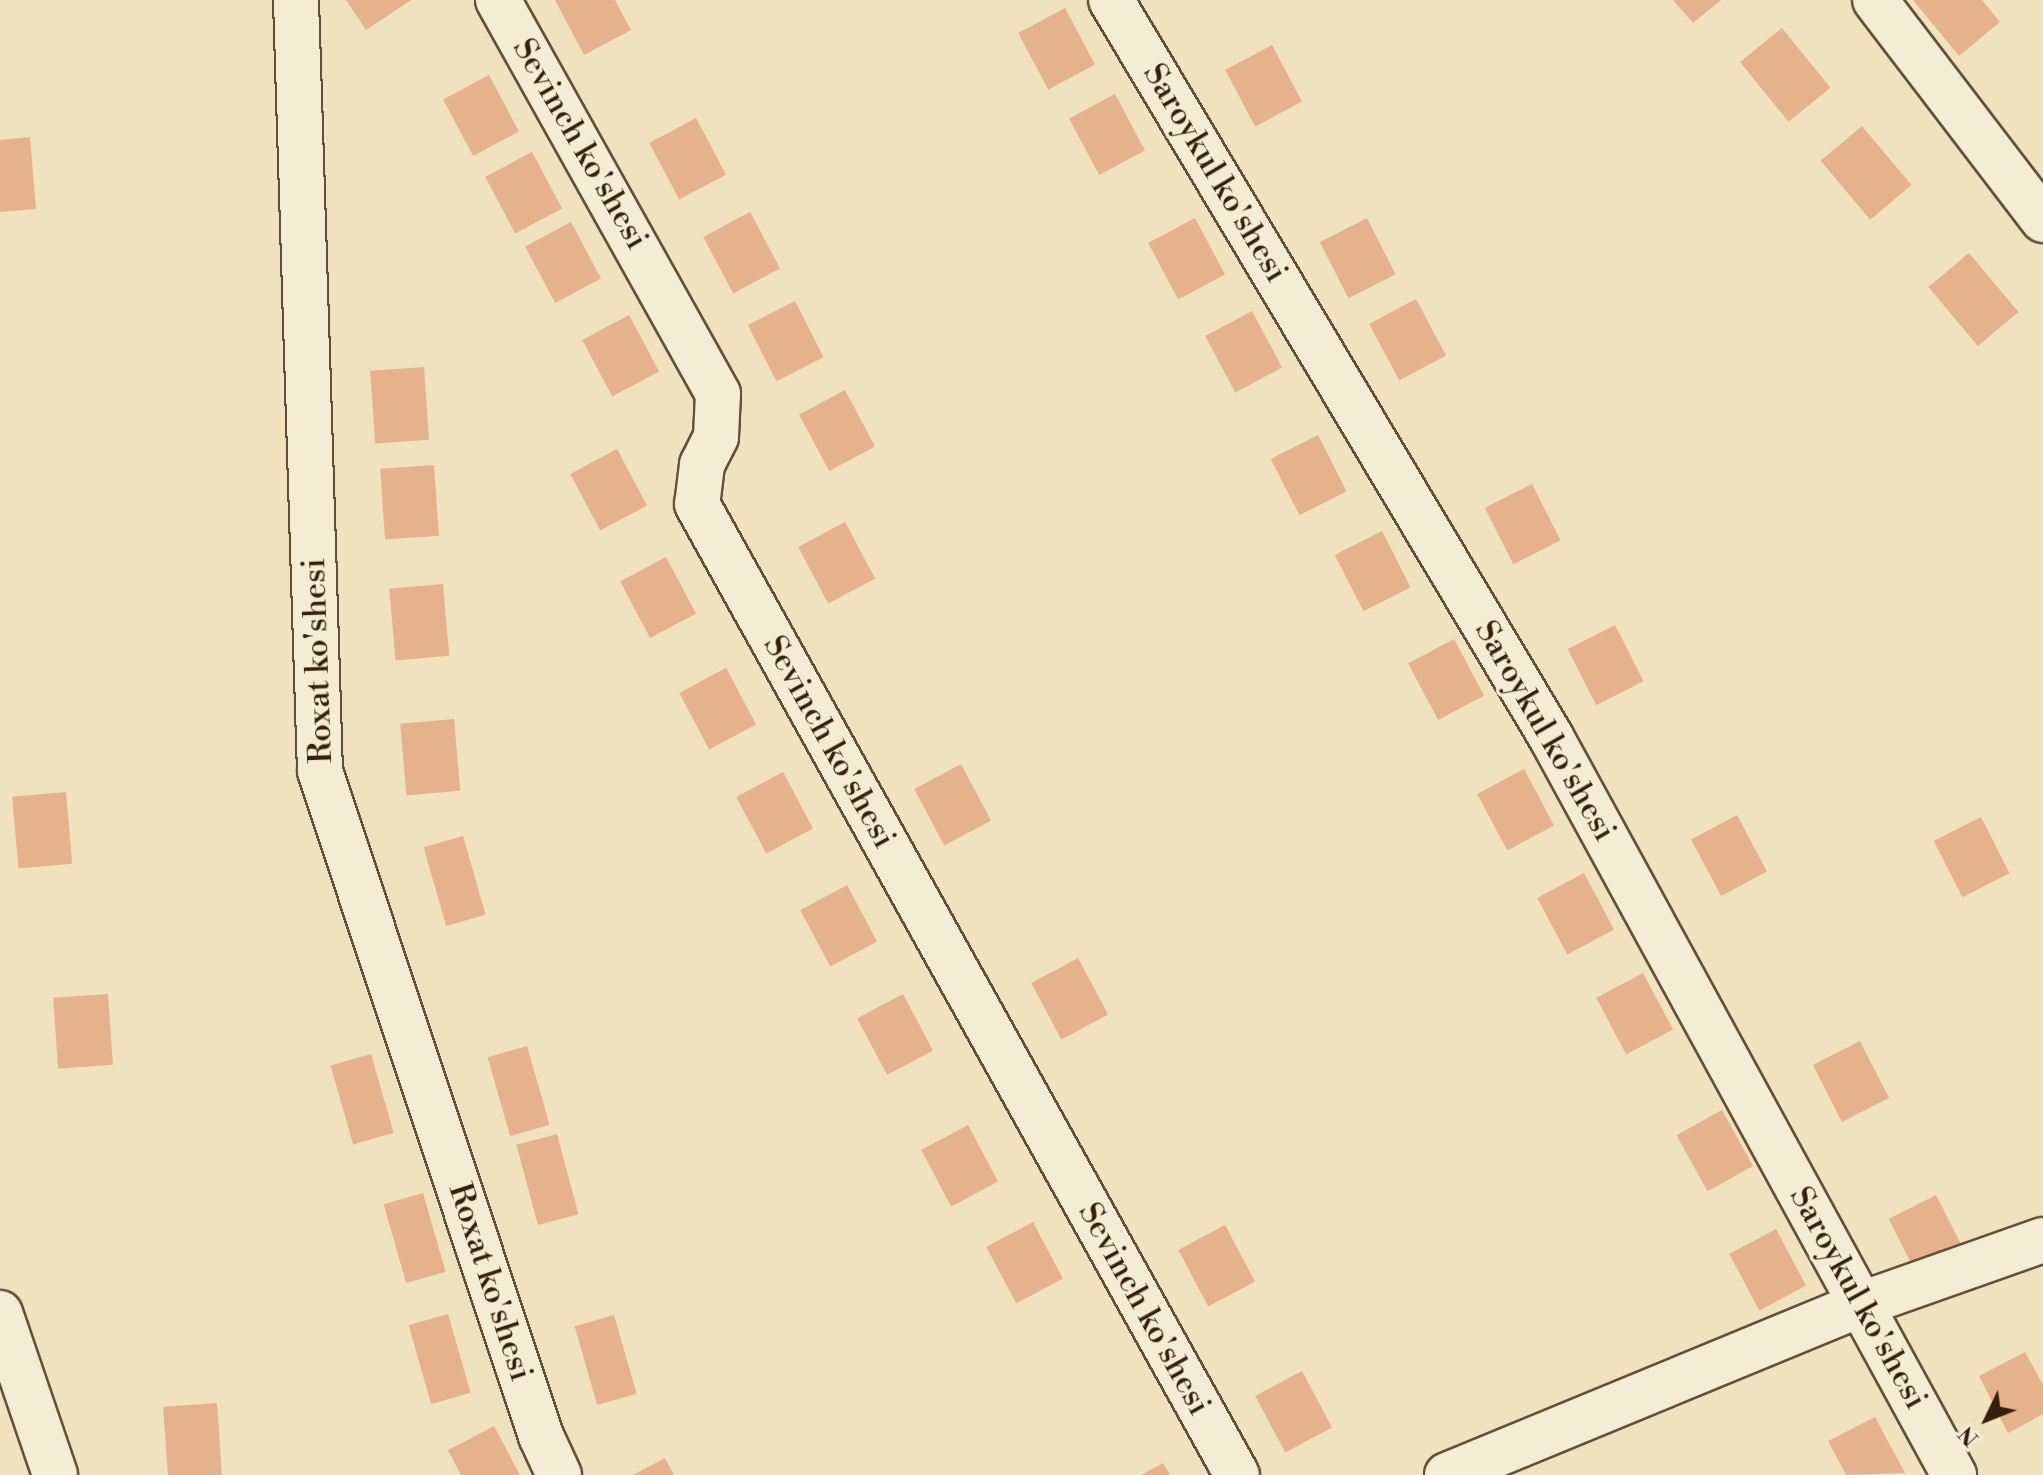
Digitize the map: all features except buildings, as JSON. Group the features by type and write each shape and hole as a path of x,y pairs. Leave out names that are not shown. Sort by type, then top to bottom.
{"street":[{"name":"Roxat ko'shesi","path":"296,0 320,771 541,1436 559,1475"},
{"name":"Sevinch ko'shesi","path":"498,0 718,394 716,437 702,465 697,504 1237,1475"},
{"name":"Saroykul ko'shesi","path":"1111,0 1551,737 1954,1475"},
{"path":"1875,0 2043,220"},
{"path":"1447,1475 1862,1304 2043,1240"},
{"path":"0,1313 55,1475"}]}
